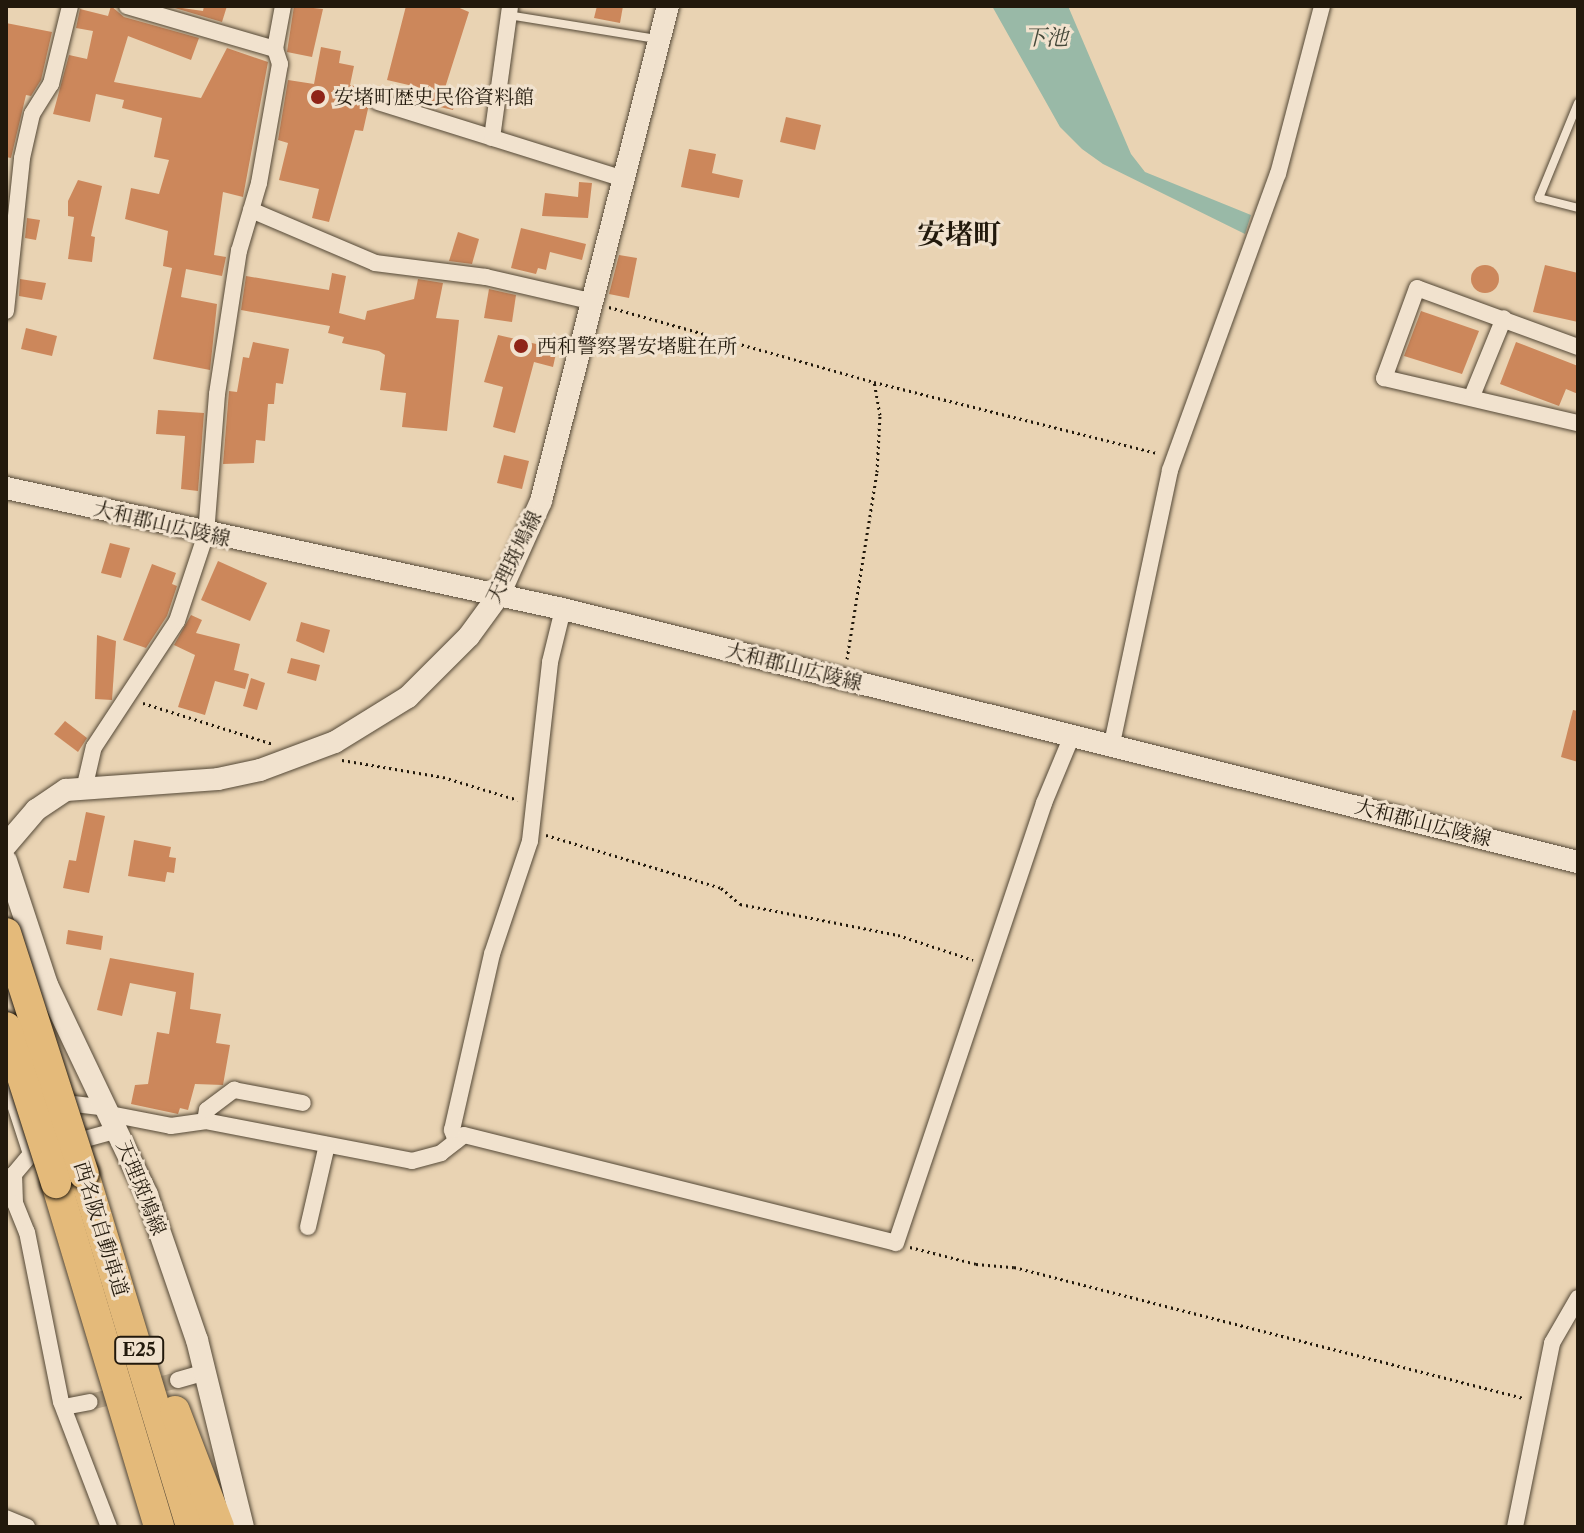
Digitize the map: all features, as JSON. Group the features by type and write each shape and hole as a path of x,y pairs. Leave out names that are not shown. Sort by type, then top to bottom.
{"highway":[{"name":"西名阪自動車道","path":"6,933 159,1527"},
{"name":"西名阪自動車道","path":"6,1027 70,1178 103,1231 191,1527"},
{"path":"103,1231 219,1527"}],"main road":[{"name":"天理斑鳩線","path":"6,845 50,797 85,785 218,779 260,770 335,742 428,679 469,636 499,595 541,501 621,178 668,6"},
{"name":"大和郡山広陵線","path":"6,488 206,534 563,609 1578,862"},
{"name":"天理斑鳩線","path":"6,861 47,985 147,1195 206,1372 243,1527"}],"street":[{"path":"6,311 22,158 32,114 51,84 70,6"},
{"path":"127,6 275,49"},
{"path":"85,785 94,747 177,621 206,534 217,394 239,251 251,210 280,64 275,49 283,6"},
{"path":"1111,748 1140,596 1174,458 1278,174 1322,6"},
{"path":"492,138 509,11"},
{"path":"378,102 621,178"},
{"path":"251,210 375,263 486,277 590,301"},
{"path":"1578,347 1417,288 1384,378 1578,423"},
{"path":"1472,396 1504,318"},
{"path":"456,1141 452,1130 492,954 530,832 550,662 563,609"},
{"path":"12,1096 171,1126 205,1121 412,1161 441,1153 464,1135 896,1243 988,965 1071,738"},
{"path":"6,1077 31,1154"},
{"path":"205,1121 207,1110 234,1090 303,1103"},
{"path":"109,1527 64,1407 27,1232 13,1187 19,1163 31,1154 112,1117"},
{"path":"308,1227 327,1145"},
{"path":"1515,1527 1552,1343 1578,1298"},
{"path":"178,1380 206,1372"},
{"path":"64,1407 90,1402"},
{"path":"6,1518 27,1527"}],"lane":[{"path":"509,11 658,39"},
{"path":"1578,103 1539,198 1578,208"}],"path":[{"path":"590,301 874,382 1174,458"},
{"path":"841,678 877,472 880,415 874,382"},
{"path":"530,832 721,888 740,904 898,935 988,965"},
{"path":"896,1243 976,1264 1014,1267 1538,1402"}],"water":[{"name":"下池","path":"992,6 1068,6 1131,154 1145,172 1251,215 1245,234 1103,164 1082,149 1060,127"}],"building":[{"path":"111,6 124,17 199,38 191,60 128,36 114,82 201,98 227,48 268,62 243,197 223,192 214,255 226,257 222,276 186,269 181,297 217,304 210,370 153,359 172,268 163,266 168,231 125,219 131,188 159,194 169,160 154,157 162,118 122,108 124,100 96,94 90,122 53,114 69,55 87,59 93,31 76,28 80,9 108,16"},
{"path":"168,6 203,11 204,6 227,6 222,22"},
{"path":"294,6 323,9 312,57 287,52"},
{"path":"406,6 455,6 469,12 444,91 457,94 453,110 410,100 413,86 387,80"},
{"path":"597,6 623,6 620,23 594,18"},
{"path":"6,23 52,32 41,80 31,96 26,95 11,158 6,157"},
{"path":"321,47 341,51 339,63 354,66 350,85 372,91 363,131 355,130 329,222 312,218 319,189 279,180 288,143 278,140 288,80 314,84"},
{"path":"786,117 821,125 815,150 780,142"},
{"path":"689,149 716,154 712,173 743,180 739,198 681,187"},
{"path":"78,180 102,186 91,236 95,237 92,262 68,259 74,217 68,216 68,201"},
{"path":"579,182 592,183 588,218 542,216 545,193 578,197"},
{"path":"27,218 40,220 36,240 25,238"},
{"path":"521,228 586,244 582,260 550,252 546,270 538,268 536,274 511,268"},
{"path":"458,232 479,239 472,264 449,261"},
{"path":"619,255 637,258 629,298 609,294"},
{"path":"1485,265 1495,269 1499,279 1495,289 1485,293 1475,289 1471,279 1475,269"},
{"path":"1545,265 1578,273 1578,322 1533,312"},
{"path":"332,273 346,276 339,313 365,320 367,311 414,299 418,279 443,283 436,318 459,320 447,431 402,427 406,393 380,390 385,355 379,351 342,343 344,337 328,333 330,326 241,310 246,276 329,290"},
{"path":"20,279 46,283 42,300 19,296"},
{"path":"489,289 516,295 512,322 484,318"},
{"path":"1421,311 1479,331 1462,374 1404,356"},
{"path":"26,328 57,336 52,356 21,349"},
{"path":"498,335 557,349 553,367 534,362 515,433 493,427 503,387 484,382"},
{"path":"253,342 289,349 283,384 276,383 274,404 268,404 265,441 256,440 254,463 223,464 229,391 237,392 243,357 249,358"},
{"path":"1516,342 1578,366 1578,394 1566,389 1559,406 1500,384"},
{"path":"158,410 204,413 198,491 181,489 185,436 156,434"},
{"path":"504,455 529,461 522,489 497,483"},
{"path":"110,543 130,548 121,578 101,573"},
{"path":"218,561 267,583 250,621 201,600"},
{"path":"152,564 176,573 172,584 177,586 167,616 146,648 123,640"},
{"path":"191,615 202,620 196,633 240,644 234,670 249,674 245,689 215,681 205,715 178,707 195,655 174,645"},
{"path":"301,622 330,630 324,653 296,641"},
{"path":"97,635 116,641 112,700 95,699"},
{"path":"291,658 320,665 316,681 287,673"},
{"path":"251,678 265,683 257,710 243,706"},
{"path":"1573,710 1578,711 1578,762 1561,757"},
{"path":"65,721 87,738 78,752 54,734"},
{"path":"86,812 105,816 89,893 63,888 69,860 76,861"},
{"path":"134,840 171,847 169,857 176,858 174,873 167,872 165,882 128,876"},
{"path":"68,930 103,936 101,950 66,944"},
{"path":"110,958 194,973 190,1009 221,1014 216,1043 230,1045 223,1085 195,1084 188,1110 180,1108 178,1114 131,1104 135,1085 148,1084 157,1032 169,1034 176,992 130,983 122,1016 97,1010"}],"tunnel":[{"path":"90,1402 178,1380"}],"place":[{"name":"安堵町歴史民俗資料館","path":"318,97"},
{"name":"西和警察署安堵駐在所","path":"521,346"}],"district":[{"name":"安堵町","path":"959,234"}]}
